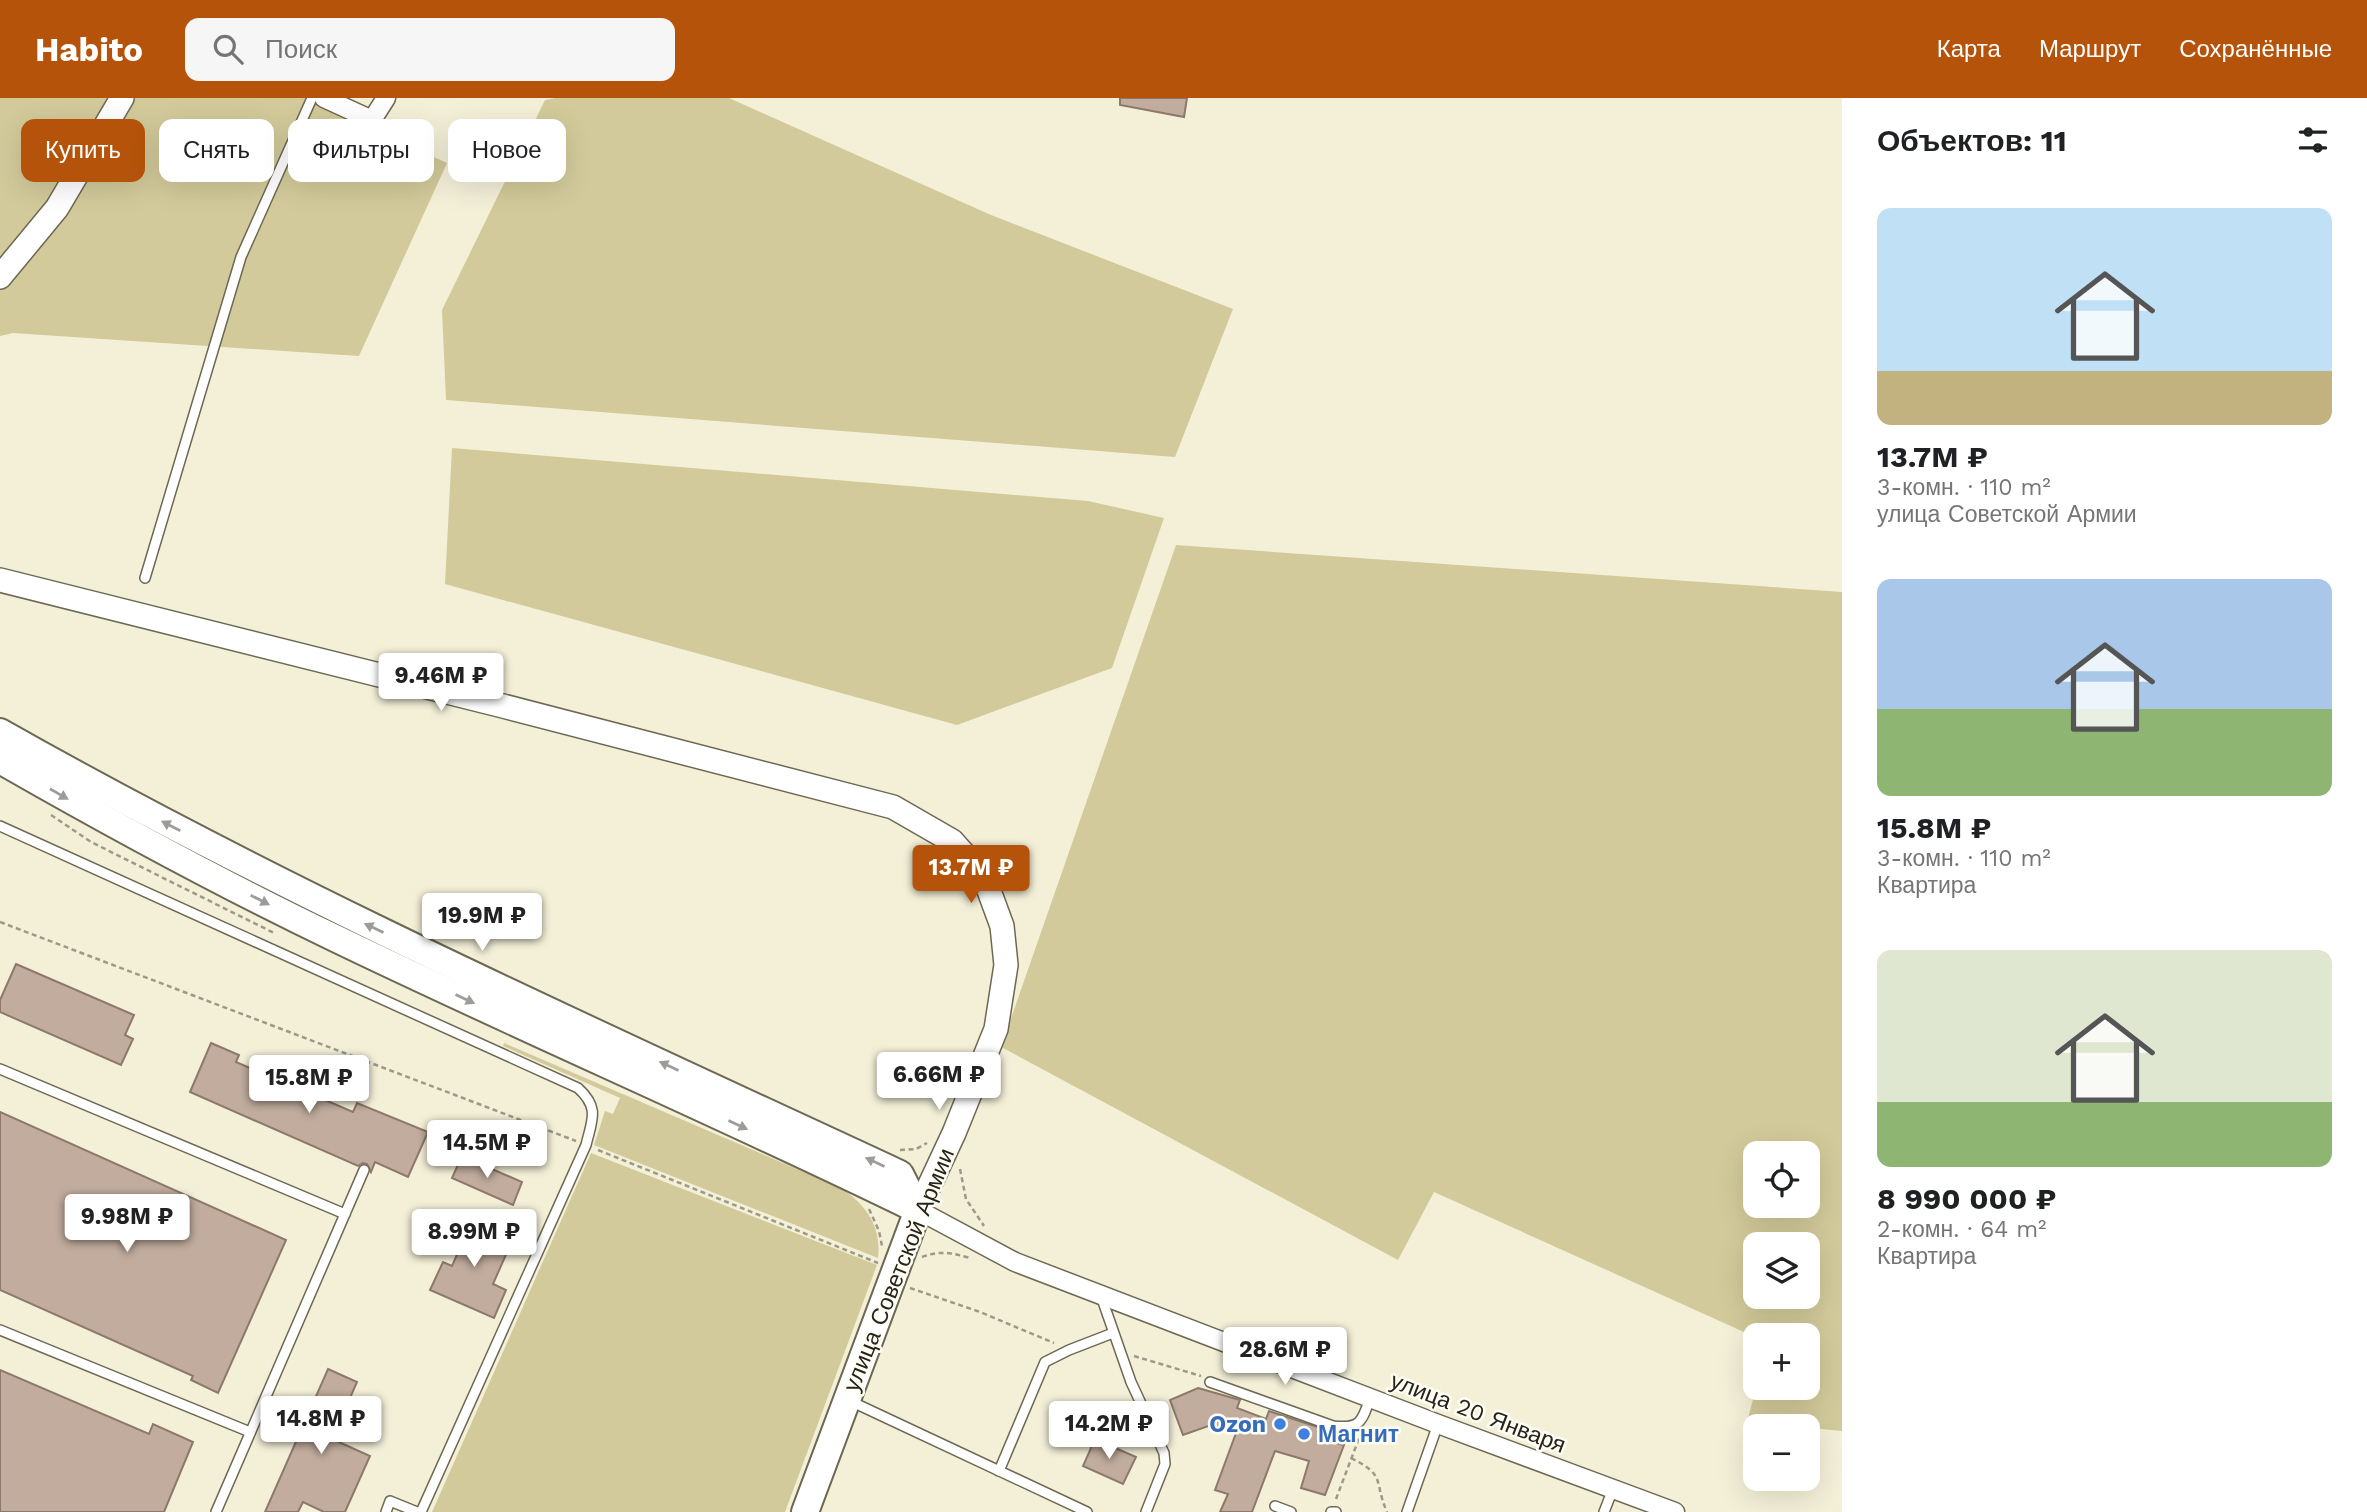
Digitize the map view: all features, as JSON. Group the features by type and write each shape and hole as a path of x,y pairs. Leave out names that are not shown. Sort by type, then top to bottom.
{"main road":[{"path":"0,732 121,800 355,919 901,1174 918,1210"},
{"path":"0,760 111,824 335,938 918,1210"},
{"name":"улица Советской Армии","path":"805,1512 918,1210"}],"street":[{"path":"7,264 57,208 122,98"},
{"path":"324,98 372,120 386,98"},
{"name":"улица Советской Армии","path":"0,579 893,807 952,841 984,877 1002,926 1006,965 996,1029 954,1133 918,1210"},
{"name":"улица 20 Января","path":"918,1210 1015,1262 1675,1512"}],"lane":[{"path":"145,578 241,257 312,98"},
{"path":"0,826 578,1088 593,1106 586,1145 419,1512 390,1501 386,1512"},
{"path":"0,1069 345,1214"},
{"path":"216,1512 364,1170"},
{"path":"1101,1296 1131,1382 1164,1453 1165,1464 1146,1512"},
{"path":"0,1330 250,1432"},
{"path":"999,1471 1045,1362 1113,1333"},
{"path":"1210,1382 1333,1426 1355,1426 1363,1420 1370,1398"},
{"path":"846,1400 1087,1512"},
{"path":"1407,1512 1438,1424"},
{"path":"1604,1512 1613,1489"},
{"path":"1275,1506 1291,1512"}],"path":[{"path":"0,922 586,1145 879,1263"},
{"path":"907,1287 981,1312 1069,1350"},
{"path":"1120,1352 1200,1375 1210,1382"},
{"path":"1333,1512 1358,1441 1355,1426"},
{"path":"1351,1458 1371,1468 1376,1475 1379,1493 1387,1512"}],"shaded area":[{"path":"0,98 307,98 352,119 288,119 288,182 434,182 434,157 447,163 359,356 13,333 0,336"},
{"path":"729,98 991,215 1233,309 1175,457 446,400 442,310 505,182 566,182 566,119 536,119 545,100"},
{"path":"452,448 1088,501 1164,518 1112,668 957,725 445,584"},
{"path":"1176,545 1842,592 1842,1431 1820,1429 1820,1414 1749,1414 1753,1400 1820,1400 1820,1323 1743,1323 1743,1332 1434,1192 1398,1260 1001,1047"},
{"path":"504,1043 839,1187 857,1200 870,1216 879,1246 878,1258 594,1145 605,1111 613,1114 620,1098 503,1046"},
{"path":"591,1153 877,1265 785,1512 432,1512"}],"building":[{"path":"1120,98 1187,98 1184,117 1120,105"},
{"path":"16,964 134,1015 125,1035 133,1039 121,1065 0,1012 0,1000"},
{"path":"211,1043 239,1055 236,1062 353,1112 357,1103 428,1132 408,1177 375,1162 371,1172 367,1164 358,1166 190,1092"},
{"path":"0,1112 286,1240 218,1393 191,1380 193,1376 0,1290"},
{"path":"462,1156 522,1182 513,1205 452,1178"},
{"path":"454,1219 469,1226 471,1223 512,1241 493,1284 506,1290 494,1318 430,1290 443,1262 452,1266 463,1241 448,1234"},
{"path":"328,1369 357,1382 332,1439 370,1456 345,1512 324,1512 303,1502 298,1512 265,1512"},
{"path":"0,1370 149,1434 153,1424 193,1442 164,1512 0,1512"},
{"path":"1198,1388 1240,1400 1237,1408 1266,1419 1269,1411 1336,1433 1333,1442 1344,1445 1325,1495 1301,1488 1309,1461 1275,1451 1252,1512 1220,1512 1228,1494 1215,1490 1236,1433 1211,1425 1183,1435 1170,1400"},
{"path":"1095,1439 1136,1457 1123,1484 1083,1466"}],"place":[{"name":"Ozon","path":"1280,1424"},
{"name":"Магнит","path":"1304,1434"}]}
